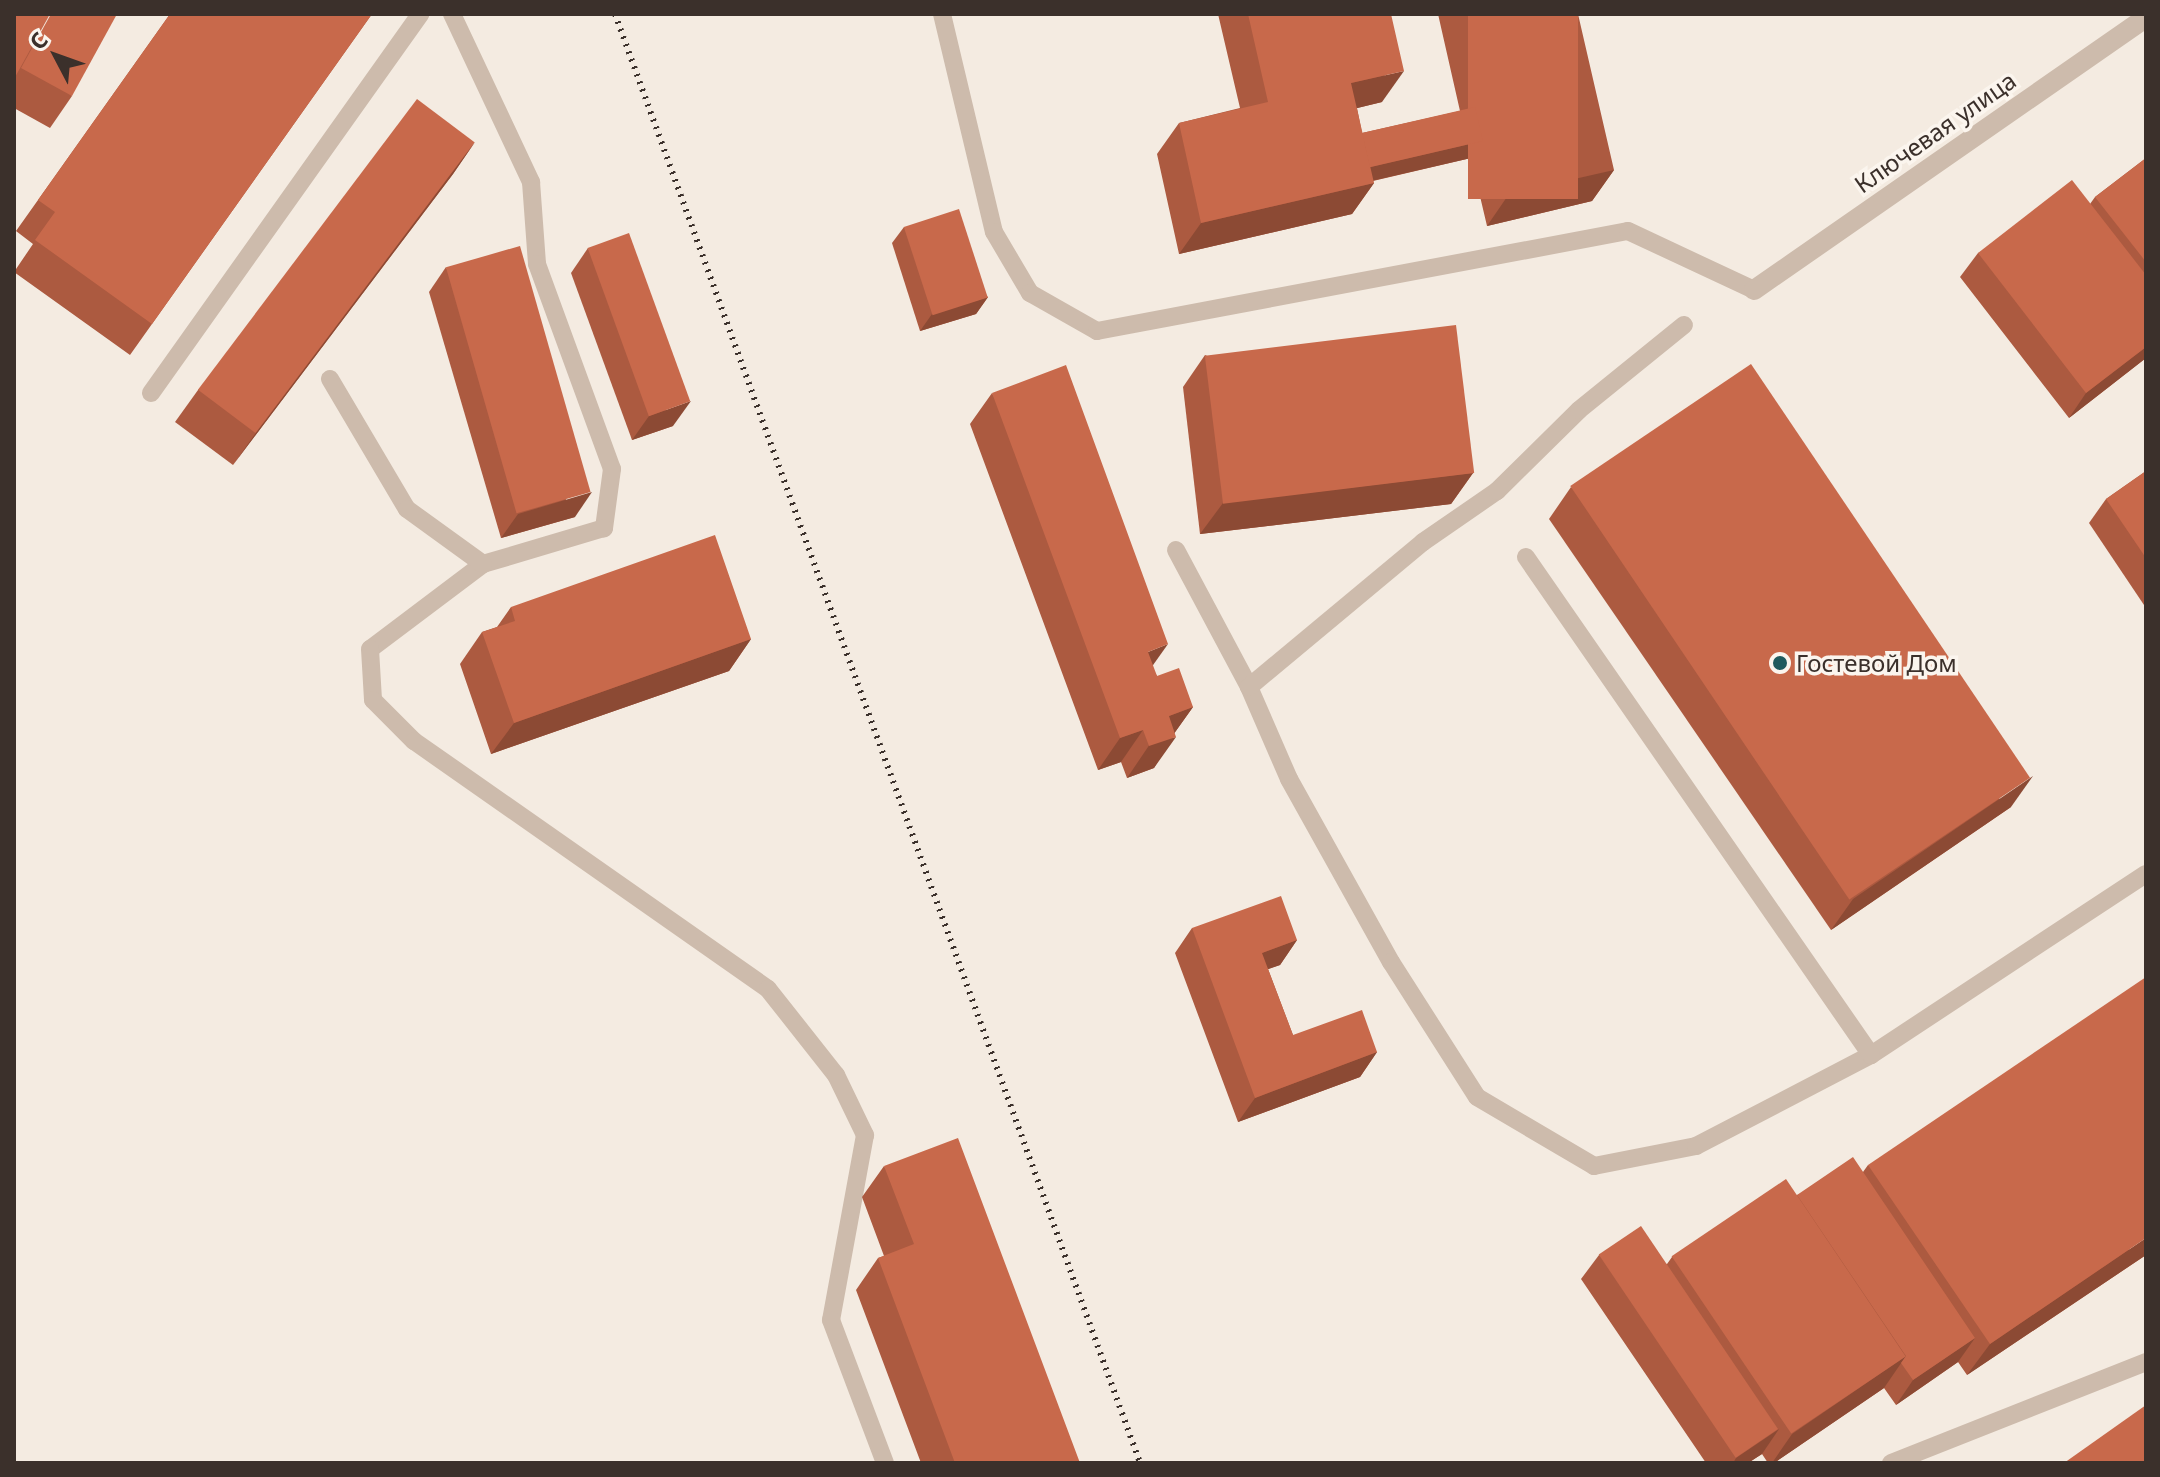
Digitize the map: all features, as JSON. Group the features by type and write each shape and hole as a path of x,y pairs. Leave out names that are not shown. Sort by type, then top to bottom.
{"street":[{"name":"Ключевая улица","path":"1754,290 2146,18"}],"lane":[{"path":"151,393 420,14"},
{"path":"452,14 531,182 537,264 612,469 604,528 483,564 370,649 373,700 414,741 768,989 836,1075 865,1135 831,1320 885,1463"},
{"path":"942,14 994,232 1030,293 1097,331 1628,231 1754,290"},
{"path":"1249,687 1423,542 1497,491 1579,410 1684,325"},
{"path":"330,379 407,509 483,564"},
{"path":"1176,550 1249,687 1296,792 1391,962 1477,1097 1594,1166 1696,1146 1871,1055 2146,874"},
{"path":"1526,557 1871,1055"},
{"path":"1891,1463 2146,1362"}],"building":[{"path":"14,14 50,14 14,79"},
{"path":"51,14 117,14 72,96 21,68"},
{"path":"170,14 372,14 152,324 35,240 55,212 38,200"},
{"path":"1248,14 1391,14 1404,71 1351,83 1374,183 1201,223 1179,123 1268,102"},
{"path":"1468,14 1578,14 1578,199 1468,199"},
{"path":"417,99 475,142 255,433 198,390"},
{"path":"1475,107 1483,141 1370,167 1362,133"},
{"path":"2146,158 2146,262 2095,197"},
{"path":"2072,180 2146,275 2146,347 2086,393 1978,253"},
{"path":"959,209 988,297 933,315 904,227"},
{"path":"629,233 690,401 649,416 588,248"},
{"path":"520,246 591,492 517,513 446,267"},
{"path":"1456,325 1474,473 1223,504 1205,356"},
{"name":"Гостевой Дом","path":"1751,364 2030,778 1849,900 1570,486"},
{"path":"1066,365 1168,644 1148,652 1157,676 1179,668 1193,707 1169,716 1176,737 1149,746 1143,730 1120,738 992,393"},
{"path":"2146,471 2146,558 2106,499"},
{"path":"715,535 751,639 514,723 482,632 515,621 511,607"},
{"path":"1281,896 1297,940 1262,953 1293,1035 1362,1010 1377,1052 1255,1098 1192,928"},
{"path":"2146,977 2146,1238 1990,1344 1868,1165"},
{"path":"958,1138 1080,1463 955,1463 878,1258 914,1244 884,1166"},
{"path":"1853,1157 1975,1338 1913,1380 1901,1363 1906,1356 1797,1195"},
{"path":"1786,1179 1906,1356 1791,1434 1672,1256"},
{"path":"1641,1226 1778,1429 1736,1458 1599,1255"},
{"path":"2146,1405 2146,1463 2064,1463"}],"railway":[{"path":"615,14 1140,1463"}],"place":[{"name":"Гостевой Дом","path":"1780,663"}]}
